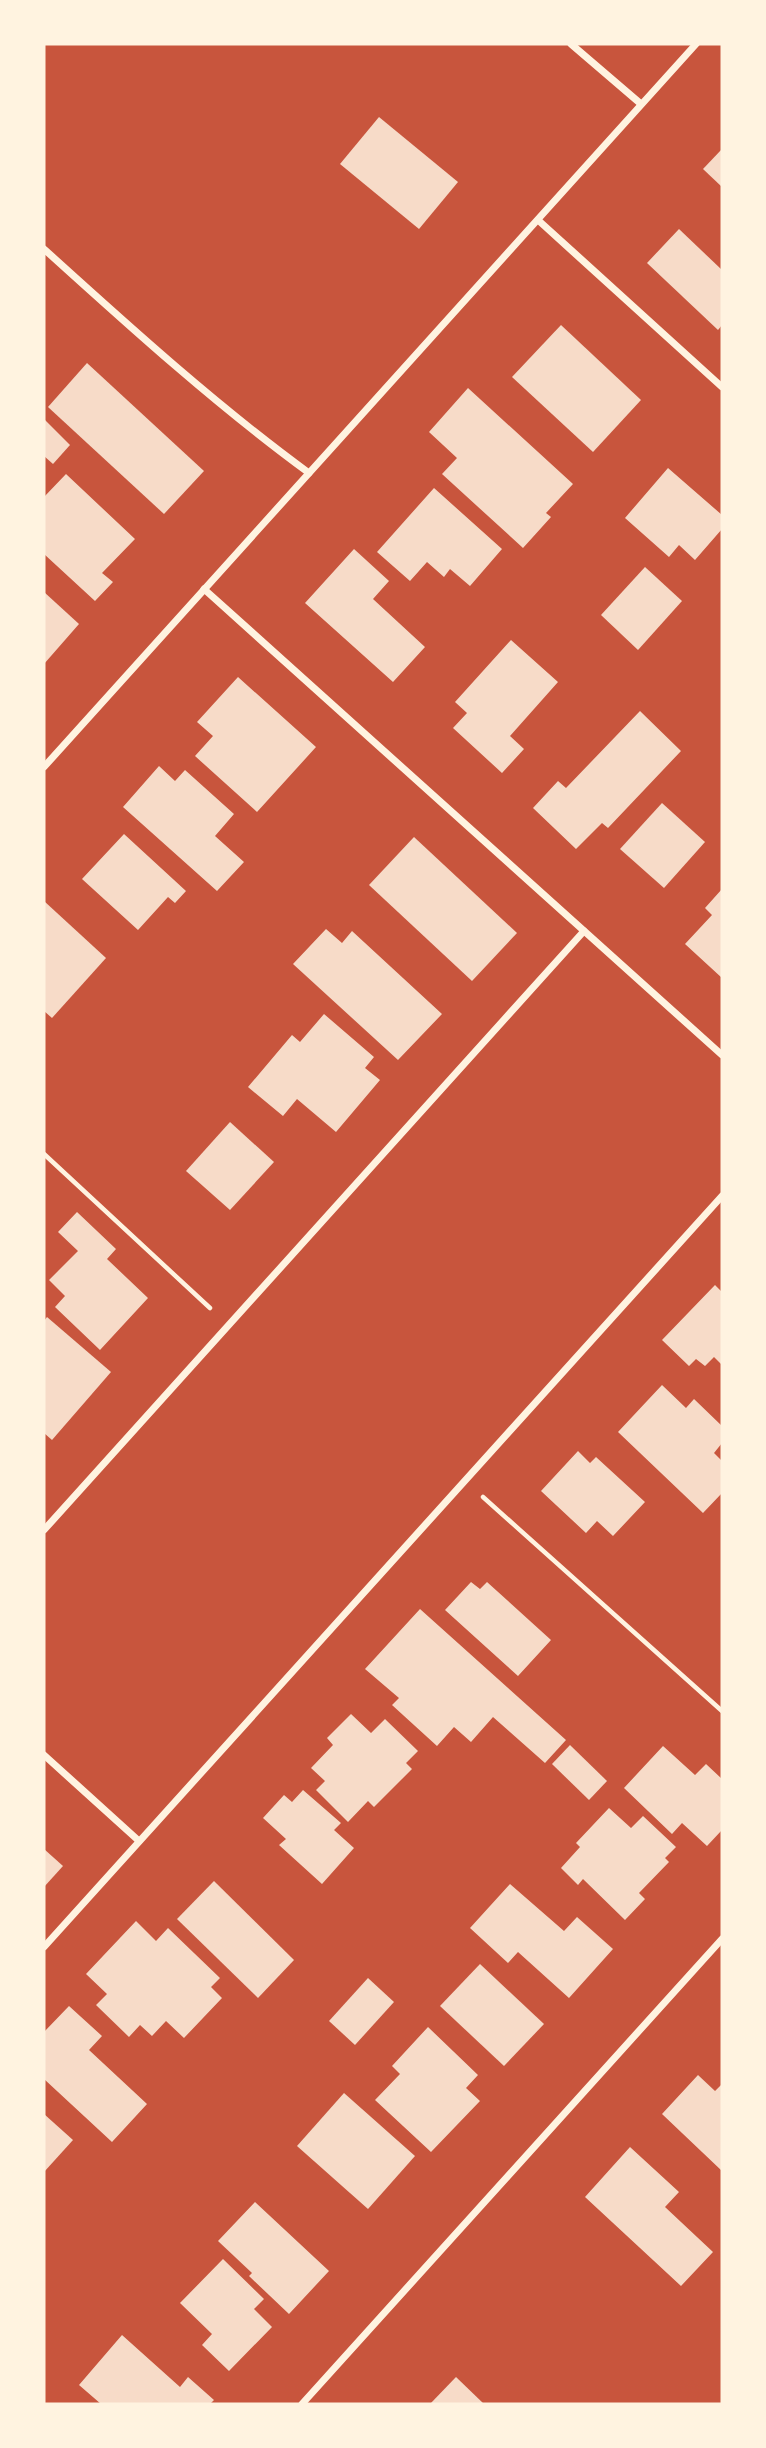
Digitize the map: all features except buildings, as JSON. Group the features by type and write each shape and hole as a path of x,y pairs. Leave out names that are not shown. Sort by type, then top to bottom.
{"street":[{"path":"571,44 641,104"},
{"path":"44,767 696,44"},
{"path":"538,220 722,387"},
{"path":"44,249 121,319 309,473"},
{"path":"205,589 722,1055"},
{"path":"44,1530 584,931"},
{"path":"44,1947 722,1196"},
{"path":"44,1755 139,1841"},
{"path":"302,2404 722,1939"}],"path":[{"path":"44,1154 229,1325"},
{"path":"465,1480 722,1711"}]}
